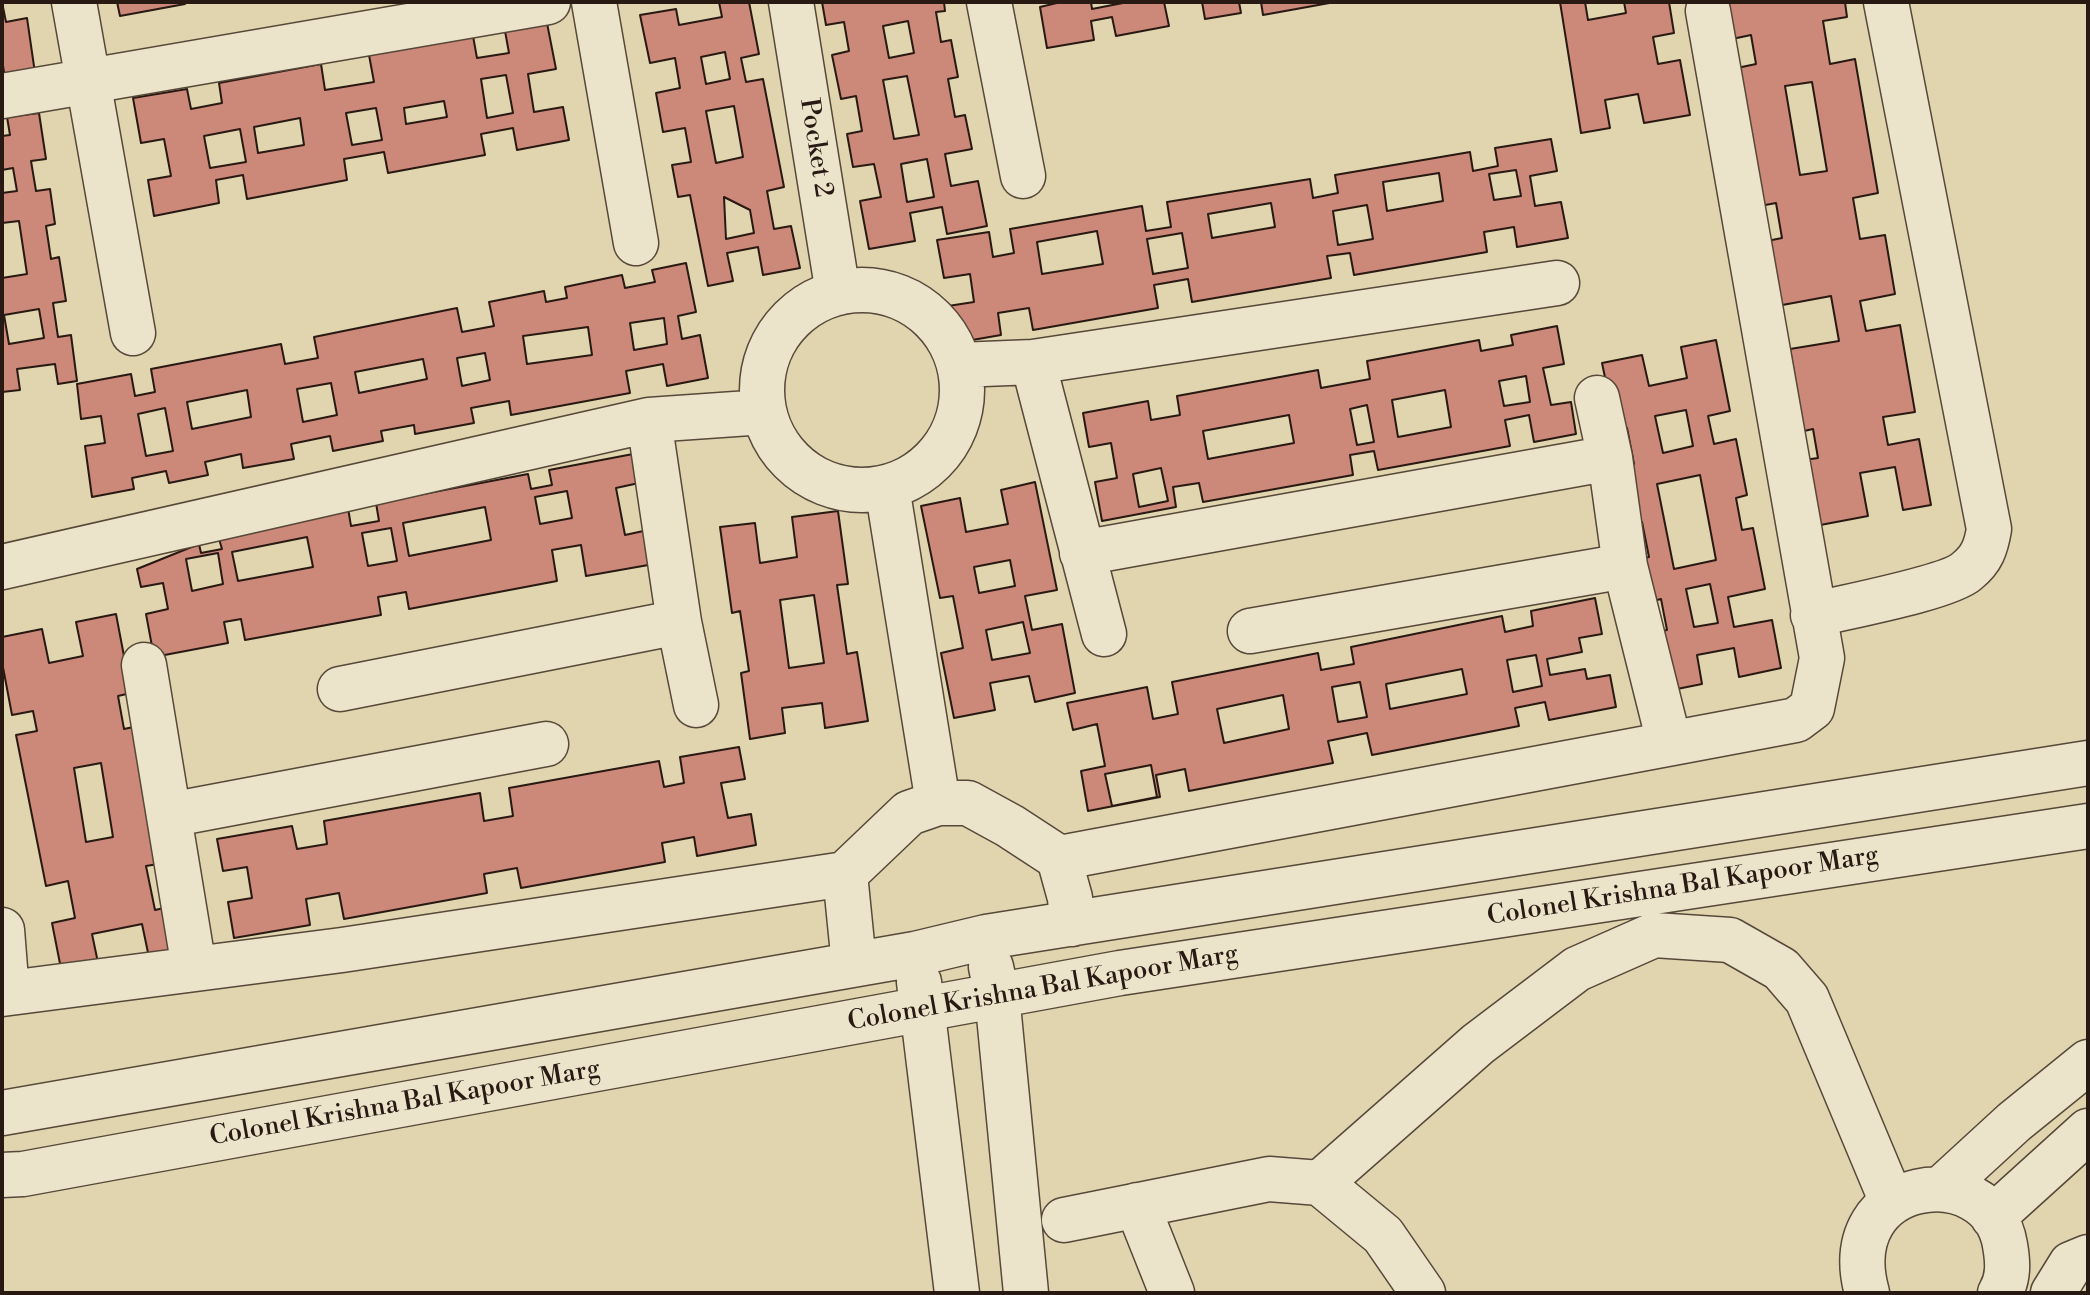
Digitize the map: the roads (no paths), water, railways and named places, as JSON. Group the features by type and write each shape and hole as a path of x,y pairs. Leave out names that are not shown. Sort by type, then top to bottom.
{"street":[{"path":"74,2 133,333"},
{"path":"2,96 548,2"},
{"path":"594,2 636,243"},
{"name":"Pocket 2","path":"791,2 838,293"},
{"path":"989,2 1023,176"},
{"path":"1813,615 1942,583 1966,573 1985,551 1989,529 1886,2"},
{"path":"1059,858 1796,720 1812,708 1822,658 1708,11"},
{"path":"959,365 1033,362 1557,283"},
{"path":"860,290 882,292 904,299 939,325 959,365 962,386 954,431 942,450 926,466 908,479 887,487 864,490 841,488 820,481 800,469 784,453 772,434 764,412 762,390 772,347 799,313 817,301 838,293 860,290"},
{"path":"1033,362 1104,634"},
{"path":"1597,398 1610,458 1625,566 1669,742"},
{"path":"2,567 649,420 764,412"},
{"path":"649,420 679,622 696,705"},
{"path":"1082,553 1610,458"},
{"path":"887,487 938,803"},
{"path":"1250,631 1625,566"},
{"path":"340,689 679,622"},
{"path":"144,665 194,968"},
{"path":"169,815 546,744"},
{"path":"2,1113 915,954 986,937 2088,763"},
{"path":"2,930 5,994 358,947 845,874 909,813 938,803 968,803 1059,858 1070,898 1072,924"},
{"name":"Colonel Krishna Bal Kapoor Marg","path":"2,1175 23,1174 1120,973 2088,826"},
{"path":"845,874 854,964"},
{"path":"1320,1183 1478,1044 1577,969 1654,935 1730,940 1781,969 1807,999 1892,1202"},
{"path":"986,937 997,995 1026,1293"},
{"path":"915,954 957,1293"},
{"path":"1941,1189 2014,1122 2088,1062"},
{"path":"1993,1217 2088,1131"},
{"path":"1064,1220 1269,1179 1320,1183 1383,1235 1423,1293"},
{"path":"1867,1293 1860,1268 1863,1243 1874,1220 1892,1202 1915,1191 1941,1189 1960,1193 1979,1203 1993,1217 2004,1239 2008,1263 2000,1293"},
{"path":"1137,1205 1172,1293"},
{"path":"2053,1293 2071,1264 2088,1257"}]}
